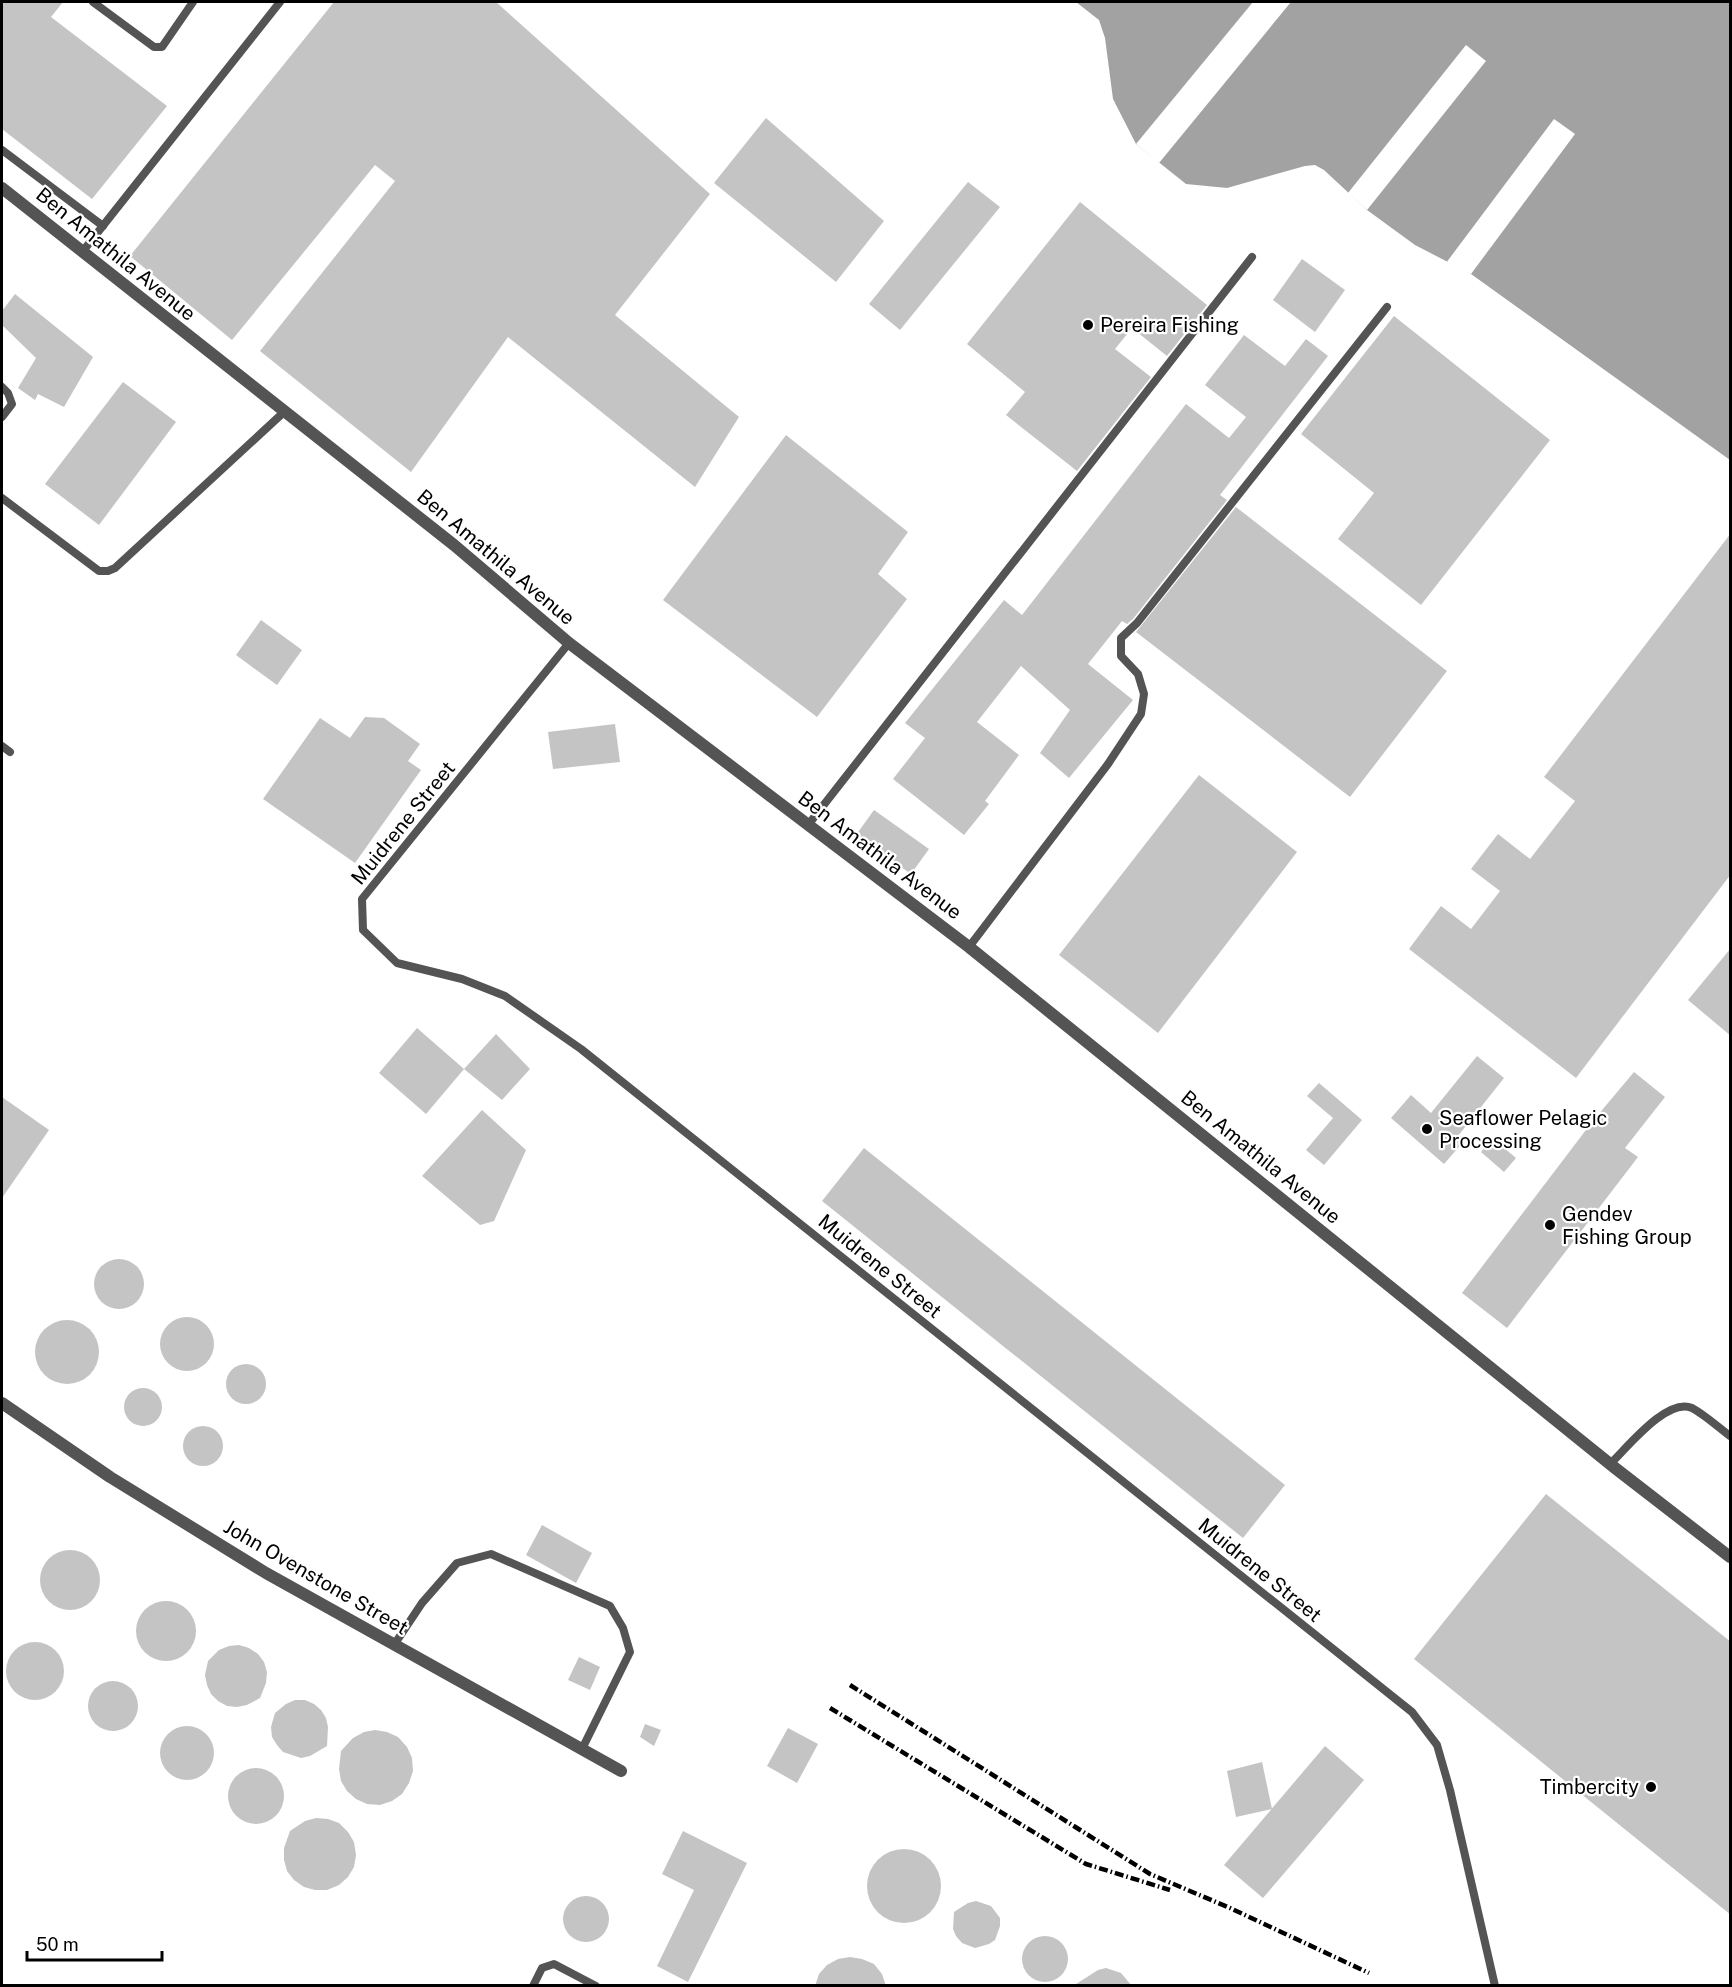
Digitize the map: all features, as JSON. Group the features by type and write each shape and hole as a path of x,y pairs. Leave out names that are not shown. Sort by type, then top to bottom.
{"street":[{"name":"Ben Amathila Avenue","path":"2,188 454,545 569,643 969,948 1610,1464 1731,1557"},
{"name":"John Ovenstone Street","path":"2,1403 110,1477 266,1573 621,1771"}],"lane":[{"path":"93,2 154,47 162,47 193,2"},
{"path":"82,251 280,2"},
{"path":"2,150 103,226"},
{"path":"808,825 1252,256"},
{"path":"969,948 1108,764 1142,714 1144,694 1138,674 1121,656 1121,638 1137,623 1387,307"},
{"path":"2,387 8,393 12,404 2,417"},
{"path":"2,498 99,571 108,571 115,568 284,412"},
{"name":"Muidrene Street","path":"569,643 362,899 363,930 397,963 462,979 505,996 581,1049 1412,1712 1437,1745 1450,1790 1495,1986"},
{"path":"2,746 10,752"},
{"path":"1610,1464 1664,1412 1677,1406 1691,1408 1731,1436"},
{"path":"394,1644 422,1603 457,1563 491,1554 610,1606 623,1628 630,1652 582,1749"},
{"path":"533,1986 542,1968 554,1964 596,1986"}],"shaded area":[{"path":"1076,2 1730,2 1730,460 1471,274 1415,245 1367,210 1324,170 1315,165 1227,188 1186,184 1136,144 1113,99 1105,38 1099,20"}],"pier":[{"path":"1253,2 1291,2 1159,163 1136,144"},
{"path":"1466,45 1486,61 1367,210 1348,193"},
{"path":"1554,119 1575,134 1471,274 1446,263"}],"building":[{"path":"2,2 63,2 51,17 167,106 92,199 2,129"},
{"path":"334,2 496,2 710,194 615,315 739,417 695,487 508,337 411,472 260,351 395,181 375,165 232,340 130,256"},
{"path":"766,118 884,221 836,282 714,183"},
{"path":"968,182 1000,207 900,330 869,304"},
{"name":"Pereira Fishing","path":"1080,202 1207,305 1167,356 1132,328 1115,349 1151,377 1077,471 1006,415 1025,392 967,344"},
{"path":"1302,259 1345,290 1315,332 1273,300"},
{"path":"15,294 93,357 64,407 38,394 35,400 18,388 36,358 2,325 2,311"},
{"path":"1394,316 1550,440 1421,605 1338,539 1374,493 1301,434"},
{"path":"1244,335 1285,366 1306,339 1328,356 1220,495 1227,500 1133,619 1127,624 1122,621 1088,664 1133,700 1069,778 1040,753 1070,710 1021,666 977,722 1019,755 985,801 989,804 964,835 893,779 925,738 905,723 1004,600 1022,615 1186,404 1229,438 1246,417 1205,385"},
{"path":"123,382 176,422 99,525 45,484"},
{"path":"786,435 908,532 878,574 907,599 817,717 663,600"},
{"path":"1236,507 1447,671 1350,797 1136,632"},
{"path":"1731,533 1731,874 1576,1078 1409,949 1441,906 1471,929 1500,891 1471,869 1498,834 1530,859 1575,801 1544,777"},
{"path":"261,620 302,650 277,685 236,655"},
{"path":"365,717 384,718 420,744 408,761 421,770 355,863 263,799 320,718 350,738"},
{"path":"615,724 620,762 553,769 548,732"},
{"path":"1199,775 1297,852 1158,1033 1059,955"},
{"path":"874,810 929,849 911,874 856,835"},
{"path":"1731,948 1731,1036 1688,1000"},
{"path":"417,1028 464,1069 426,1114 379,1073"},
{"path":"496,1034 530,1069 502,1100 464,1069"},
{"path":"1477,1056 1504,1078 1458,1136 1464,1141 1444,1164 1391,1118 1411,1095 1431,1113"},
{"name":"Gendev Fishing Group","path":"1634,1072 1665,1097 1625,1148 1638,1157 1507,1328 1462,1293 1592,1122"},
{"path":"1319,1083 1362,1120 1324,1165 1306,1150 1333,1118 1307,1096"},
{"path":"2,1097 49,1130 2,1198"},
{"path":"482,1110 526,1150 494,1221 480,1225 422,1176"},
{"path":"1492,1138 1516,1158 1504,1172 1481,1152"},
{"path":"864,1148 1285,1485 1243,1538 822,1201"},
{"path":"114,1259 124,1259 137,1266 144,1279 144,1289 137,1302 124,1309 114,1309 105,1305 98,1298 94,1289 94,1279 98,1270 105,1263"},
{"path":"182,1317 192,1317 202,1321 210,1329 214,1344 210,1359 202,1367 192,1371 182,1371 172,1367 164,1359 160,1349 160,1339 164,1329 172,1321"},
{"path":"67,1320 90,1329 99,1352 90,1375 67,1384 44,1375 35,1352 44,1329"},
{"path":"246,1364 260,1370 266,1384 260,1398 246,1404 232,1398 226,1384 232,1370"},
{"path":"143,1388 157,1393 162,1407 157,1421 143,1426 129,1421 124,1407 129,1393"},
{"path":"203,1426 211,1427 217,1432 222,1438 222,1454 217,1460 211,1465 203,1466 195,1465 189,1460 184,1454 183,1446 184,1438 189,1432 195,1427"},
{"name":"Timbercity","path":"1546,1494 1731,1642 1731,1915 1414,1659"},
{"path":"542,1525 592,1553 576,1583 526,1555"},
{"path":"70,1550 82,1552 95,1563 100,1580 98,1592 87,1605 70,1610 58,1608 45,1597 40,1580 42,1568 53,1555"},
{"path":"166,1601 183,1606 191,1614 196,1631 191,1648 183,1656 166,1661 149,1656 141,1648 136,1631 141,1614 149,1606"},
{"path":"29,1642 41,1642 56,1650 64,1665 64,1677 56,1692 41,1700 29,1700 14,1692 6,1677 6,1665 14,1650"},
{"path":"239,1645 258,1654 264,1662 267,1672 266,1683 260,1698 247,1705 227,1706 211,1694 205,1675 208,1661 219,1650"},
{"path":"579,1657 600,1667 590,1690 568,1680"},
{"path":"113,1681 127,1685 134,1692 138,1706 134,1720 127,1727 113,1731 99,1727 92,1720 88,1706 92,1692 99,1685"},
{"path":"295,1700 305,1700 314,1704 326,1718 328,1727 327,1746 310,1756 301,1758 283,1752 272,1737 271,1727 275,1713"},
{"path":"645,1724 661,1730 654,1746 640,1737"},
{"path":"182,1726 192,1726 202,1730 210,1738 214,1753 210,1768 202,1776 192,1780 182,1780 172,1776 164,1768 160,1758 160,1748 164,1738 172,1730"},
{"path":"788,1728 818,1744 797,1783 767,1766"},
{"path":"375,1730 398,1737 407,1747 412,1758 413,1771 402,1794 380,1805 367,1804 356,1799 341,1781 339,1769 341,1751 353,1738 364,1732"},
{"path":"1325,1746 1364,1780 1263,1898 1224,1865"},
{"path":"1262,1762 1272,1809 1236,1817 1227,1771"},
{"path":"251,1768 261,1768 276,1776 282,1785 284,1796 282,1807 276,1816 261,1824 251,1824 240,1819 233,1812 228,1801 228,1791 233,1780 240,1773"},
{"path":"316,1818 339,1823 354,1842 356,1855 354,1867 348,1877 339,1885 327,1890 304,1887 287,1871 284,1860 284,1848 290,1831 305,1821"},
{"path":"683,1831 747,1863 688,1982 657,1966 694,1890 662,1874"},
{"path":"904,1849 918,1852 930,1860 938,1872 941,1886 938,1900 930,1912 918,1920 904,1923 890,1920 878,1912 870,1900 867,1886 870,1872 878,1860 890,1852"},
{"path":"586,1896 595,1897 603,1902 608,1910 608,1928 603,1936 595,1941 586,1942 577,1941 569,1936 564,1928 563,1919 564,1910 569,1902 577,1897"},
{"path":"976,1901 991,1906 1000,1918 1000,1926 995,1940 975,1948 962,1943 953,1929 954,1912"},
{"path":"1050,1936 1062,1942 1067,1950 1067,1968 1062,1976 1054,1981 1040,1982 1032,1979 1025,1972 1022,1954 1025,1946 1032,1939"},
{"path":"850,1957 874,1964 882,1974 886,1986 815,1986 819,1974 827,1965 838,1959"},
{"path":"1106,1968 1121,1973 1132,1986 1073,1986 1098,1970"}],"railway":[{"path":"850,1685 1150,1874 1230,1908 1369,1973"},
{"path":"830,1708 1086,1864 1170,1890"}],"place":[{"name":"Pereira Fishing","path":"1088,325"},
{"name":"Seaflower Pelagic Processing","path":"1427,1129"},
{"name":"Gendev Fishing Group","path":"1550,1225"},
{"name":"Timbercity","path":"1651,1787"}]}
